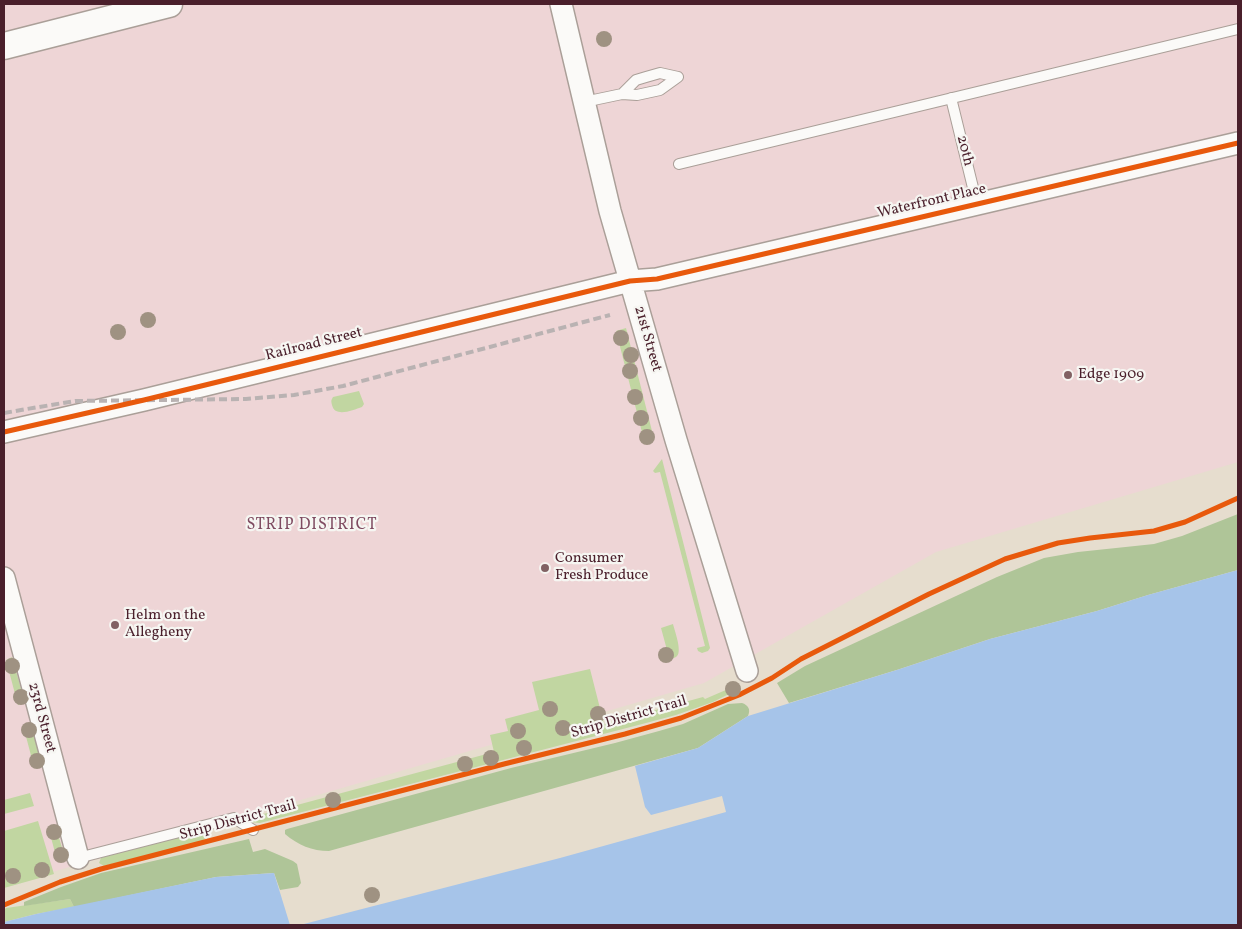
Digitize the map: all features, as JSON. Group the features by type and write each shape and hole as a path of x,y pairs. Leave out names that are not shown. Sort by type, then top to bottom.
{"street":[{"path":"4,46 169,4"},
{"name":"21st Street","path":"560,4 610,211 676,440 747,671"},
{"name":"Waterfront Place","path":"630,281 658,279 1238,143"},
{"name":"Railroad Street","path":"4,432 144,400 630,281"},
{"name":"23rd Street","path":"4,578 78,858"}],"lane":[{"path":"679,164 1238,29"},
{"path":"584,102 622,94"},
{"name":"20th","path":"951,98 977,204"},
{"path":"78,858 234,818 253,830"}],"shaded area":[{"path":"4,4 1238,4 1238,462 936,552 704,683 4,886"}],"green space":[{"path":"626,328 652,431 645,444 616,331"},
{"path":"359,391 364,404 362,407 345,412 334,409 331,401 333,397"},
{"path":"662,459 710,648 702,653 697,648 705,646 660,472 655,473 653,471"},
{"path":"1238,514 1238,570 1097,611 990,639 789,703 777,683 805,666 997,577 1044,558 1078,552 1154,544 1182,536"},
{"path":"673,624 679,651 675,658 664,661 661,652 667,650 661,628"},
{"path":"12,657 25,703 18,705 6,660"},
{"path":"590,669 604,724 703,697 705,699 735,686 737,690 713,702 646,723 260,823 250,822 245,819 494,752 490,735 508,731 505,719 539,710 532,682"},
{"path":"742,703 748,708 748,716 698,748 329,851 306,847 285,834 287,829 511,768 659,731 683,724 728,704"},
{"path":"31,723 43,765 34,767 23,725"},
{"path":"30,793 34,806 4,814 4,800"},
{"path":"38,821 54,874 4,888 4,831"},
{"path":"56,828 65,857 57,860 49,830"},
{"path":"203,831 208,834 202,841 104,866 99,863 101,858 104,857"},
{"path":"249,839 253,852 265,849 297,864 301,883 298,887 280,890 274,873 216,877 74,907 70,899 24,906 24,902 101,873"},
{"path":"70,899 74,907 4,922 4,910 6,908"}],"water":[{"path":"1238,570 1238,925 300,925 560,858 726,812 722,796 651,815 645,807 635,766 698,748 748,716 990,639 1097,611"},
{"path":"274,873 290,925 4,925 4,922 36,914 216,877"}],"railway":[{"path":"4,413 75,401 246,399 294,395 343,386 610,315"}],"cycle path":[{"path":"4,432 144,400 630,281 657,279 1238,143"},
{"name":"Strip District Trail","path":"4,905 60,882 101,869 681,718 739,695 772,678 801,659 929,594 1005,559 1058,543 1154,531 1185,522 1238,498"}],"place":[{"name":"Edge 1909","path":"1068,375"},
{"name":"Consumer Fresh Produce","path":"545,568"},
{"name":"Helm on the Allegheny","path":"115,625"}],"district":[{"name":"STRIP DISTRICT","path":"312,526"}]}
